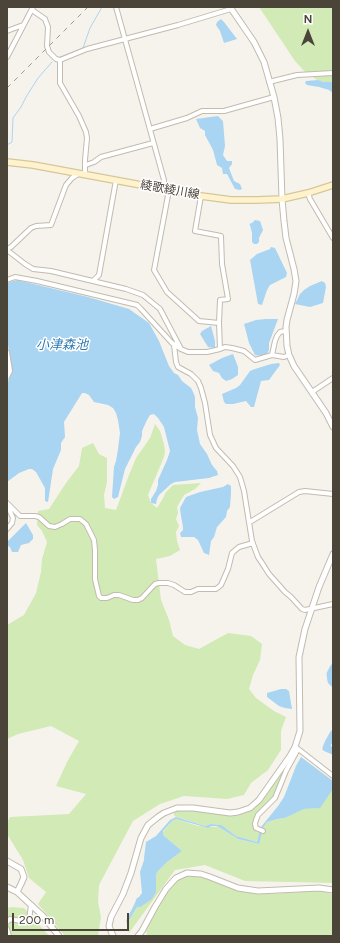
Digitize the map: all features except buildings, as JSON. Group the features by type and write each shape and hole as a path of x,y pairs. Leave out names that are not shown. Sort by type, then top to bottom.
{"main road":[{"name":"綾歌綾川線","path":"7,162 32,165 201,196 244,201 282,199 333,185"}],"street":[{"path":"116,7 166,189 154,270 167,292 199,321 220,323"},
{"path":"7,57 32,8 45,19 48,27 49,52 56,59 60,60 87,49 220,13 230,8 248,33 264,62 274,97 278,118 282,199 286,238 296,281 285,331 289,355 294,366 326,413 333,427"},
{"path":"7,31 24,24"},
{"path":"60,60 60,83 79,116 86,132 85,175"},
{"path":"270,82 297,75 333,73"},
{"path":"150,129 187,118 202,111 224,111 274,97"},
{"path":"86,165 101,157 153,143"},
{"path":"78,174 66,185 51,225 36,226 31,228 7,249 24,264 33,269 51,271 143,295 160,309 181,349"},
{"path":"93,281 99,275 116,180"},
{"path":"308,193 333,238"},
{"path":"201,196 195,231 221,236 222,264 228,299 220,300 220,349"},
{"path":"7,280 15,277 37,281 133,304 142,310 174,345 191,352 207,352 225,347 244,351 255,360 272,355 284,357 289,355"},
{"path":"272,355 277,336 280,332 285,331"},
{"path":"174,345 178,367 191,374 198,381 201,388 210,435 216,448 233,466 240,477 244,491 253,543 262,564 284,592 302,609 305,610 333,604"},
{"path":"7,352 10,371 7,377"},
{"path":"312,392 333,378"},
{"path":"250,522 299,492 305,491 333,494"},
{"path":"7,504 20,516 39,517 49,526 55,527 70,519 80,519 86,524 94,540 94,579 101,598 119,595 133,600 138,600 142,598 155,584 159,583 174,585 185,592 191,592 198,589 216,589 221,585 228,569 232,553 239,547 253,543"},
{"path":"7,504 13,518 12,523 7,529"},
{"path":"263,831 258,829 255,824 258,815 275,798 297,748 300,731 300,657 305,629 319,587 333,554"},
{"path":"297,748 333,776"},
{"path":"113,936 109,926 111,917 127,884 141,838 148,825 164,813 177,808 193,808 230,813 250,808 263,796 297,748"},
{"path":"7,861 21,869 24,877 17,892"},
{"path":"138,936 143,934 155,907 166,889 176,878 187,873 210,876 238,888 258,891 319,888 333,890"},
{"path":"7,887 17,892 43,916 59,936"},
{"path":"7,922 10,919 27,922 29,920 31,905"},
{"path":"7,929 9,936"}],"green space":[{"path":"259,7 333,7 333,84 317,80 304,71 295,61"},
{"path":"155,424 160,431 165,451 164,457 148,495 151,503 157,508 166,492 173,485 201,483 195,489 184,495 177,507 178,513 176,519 179,526 176,532 180,550 170,556 156,559 161,600 169,620 173,636 185,645 199,649 228,633 251,636 262,644 260,660 253,675 249,689 256,698 274,711 286,717 281,731 281,750 268,770 251,783 244,795 227,799 184,796 160,804 133,821 99,885 98,902 101,917 98,936 65,936 38,904 46,892 29,878 23,860 7,834 7,823 10,817 69,814 86,794 56,786 79,741 51,726 18,734 7,739 7,625 24,615 36,593 41,572 42,559 47,542 42,531 37,525 38,511 49,509 79,466 82,448 93,443 99,454 107,458 107,482 104,495 105,508 116,510 136,458 150,438"},
{"path":"281,774 283,776 275,795 262,810 255,829 256,831 260,832 257,842 236,836 220,825 211,824 205,826 174,816 174,811 177,810 193,810 230,815 245,813 261,802"},
{"path":"333,789 333,883 245,881 205,865 175,870 129,933 126,921 128,922 137,907 152,898 156,887 157,872 167,862 182,851 163,835 163,832 172,821 176,819 198,826 219,827 238,839 258,844 263,828 267,822 285,818 304,809 317,808"},
{"path":"187,875 200,876 237,890 247,892 269,894 318,891 333,894 333,936 147,936 146,929 167,890 178,879"},
{"path":"7,908 24,908 49,936 7,936"}],"water":[{"path":"221,19 237,39 224,43 220,31 216,25"},
{"path":"318,80 333,82 333,93 329,90 307,85 305,83 306,81"},
{"path":"218,116 223,121 225,146 223,155 227,161 232,161 229,168 234,181 240,184 242,189 240,190 235,189 227,174 223,174 222,168 217,165 213,150 205,135 205,131 200,128 196,119"},
{"path":"255,220 260,221 263,230 257,244 252,242 252,233 249,224"},
{"path":"271,247 275,248 287,273 286,277 270,285 262,305 258,304 250,260 257,254 270,249"},
{"name":"小津森池","path":"17,280 88,297 129,309 149,323 159,341 169,366 182,381 191,388 193,392 198,418 197,430 200,444 218,475 209,478 175,482 159,495 156,504 151,503 151,499 156,491 158,480 170,451 164,427 154,414 150,415 147,420 142,431 140,442 125,469 118,497 114,499 112,497 114,467 120,433 116,413 113,408 108,405 94,402 89,395 82,393 64,422 65,437 61,443 61,450 53,469 48,502 45,501 45,488 36,472 32,469 19,473 7,482 7,384 11,375 7,337 7,283"},
{"path":"322,281 325,283 326,287 323,303 310,307 295,304 300,294 304,290"},
{"path":"278,319 269,343 269,350 267,354 262,356 255,355 249,343 244,324 256,320"},
{"path":"211,326 215,341 215,348 208,347 200,334 202,331"},
{"path":"233,354 238,367 238,375 226,381 219,373 213,371 209,365"},
{"path":"279,363 280,365 269,380 261,381 254,407 251,407 246,401 233,404 226,404 224,402 222,394 240,385 250,371"},
{"path":"228,484 231,486 230,507 227,511 226,517 217,527 211,541 209,555 204,553 198,540 194,537 181,537 180,533 183,530 183,527 180,508 186,497 223,487"},
{"path":"26,523 33,535 33,539 29,543 21,545 18,552 12,552 7,542"},
{"path":"286,689 289,691 292,709 279,706 267,697 267,693"},
{"path":"301,757 333,781 333,789 320,808 304,809 285,818 267,822 263,828 259,844 238,839 216,826 211,826 208,828 176,819 172,821 163,831 163,835 182,851 167,862 157,872 156,892 152,899 140,907 137,907 128,922 126,921 137,898 142,893 140,872 144,860 146,842 156,836 170,820 176,817 205,826 211,824 221,825 236,836 257,842 261,827 284,797"}],"waterway":[{"path":"58,58 83,48 90,28 102,7"},
{"path":"7,145 12,142 13,118 38,78 52,62"},
{"path":"333,668 330,674 331,681 333,683"},
{"path":"333,734 326,748 333,751"}],"railway":[{"path":"7,88 88,7"}]}
